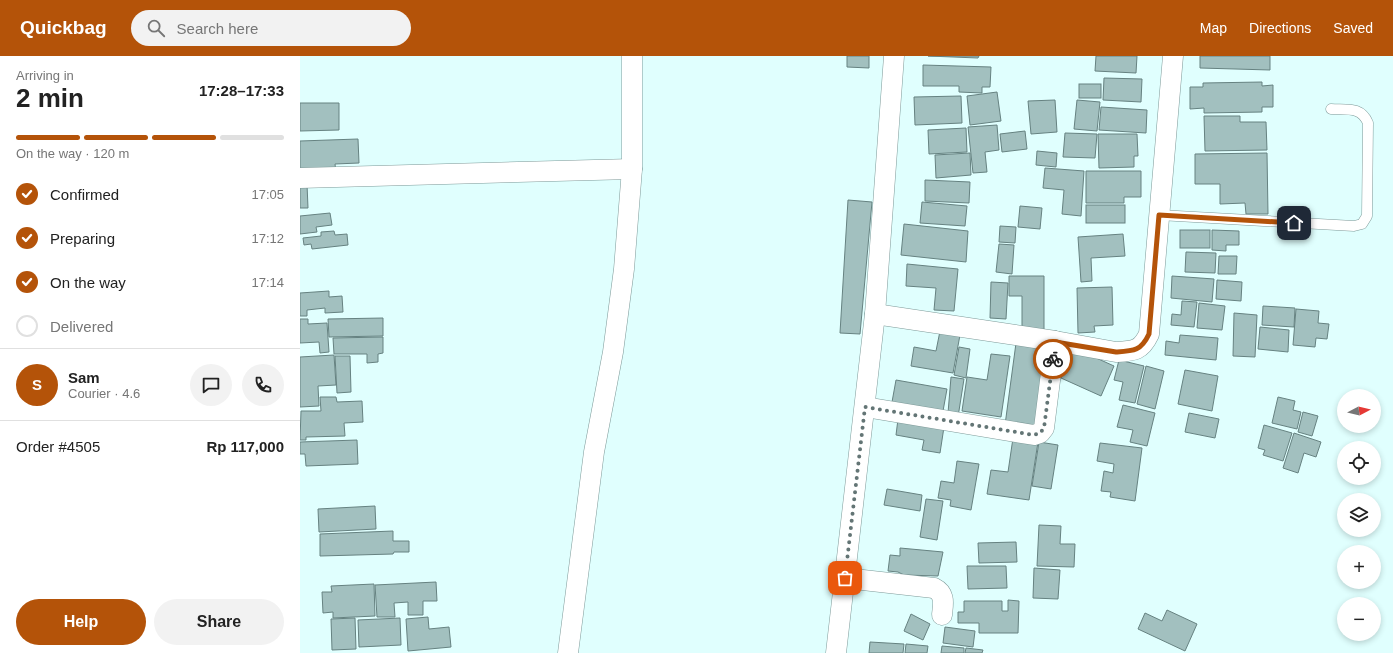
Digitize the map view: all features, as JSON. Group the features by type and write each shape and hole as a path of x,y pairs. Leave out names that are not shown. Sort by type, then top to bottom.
{"street":[{"path":"568,653 594,452 613,352 624,269 632,169 632,56"},
{"path":"836,653 875,314 894,56"},
{"path":"875,314 1116,352 1127,352 1138,349 1144,344 1149,334 1173,56"},
{"path":"300,178 632,169"},
{"path":"865,407 1034,435 1040,433 1044,428 1055,342"},
{"path":"845,578 934,588 941,592 943,598 942,615"}],"lane":[{"path":"1159,215 1354,226 1362,224 1367,216 1368,123 1365,116 1357,111 1330,110"}],"building":[{"path":"847,56 869,56 869,68 847,67"},
{"path":"928,56 979,56 978,58"},
{"path":"1096,56 1137,56 1136,73 1095,71"},
{"path":"1200,56 1270,56 1270,70 1200,68"},
{"path":"923,65 991,67 990,87 982,87 982,93 959,92 959,86 923,86"},
{"path":"1104,78 1142,79 1141,102 1103,100"},
{"path":"1262,82 1262,86 1273,85 1273,107 1262,107 1262,112 1204,113 1204,108 1190,109 1190,87 1203,87 1203,83"},
{"path":"1079,84 1101,84 1101,98 1079,98"},
{"path":"997,92 1001,121 970,125 967,96"},
{"path":"961,96 962,123 915,125 914,97"},
{"path":"1055,100 1057,132 1031,134 1028,101"},
{"path":"1077,100 1100,102 1097,131 1074,129"},
{"path":"300,103 339,103 339,130 300,131"},
{"path":"1101,107 1147,110 1146,133 1099,130"},
{"path":"1204,116 1240,116 1240,122 1266,122 1267,150 1205,151"},
{"path":"997,125 999,150 985,152 987,172 973,173 968,127"},
{"path":"966,128 967,152 929,154 928,130"},
{"path":"1025,131 1027,149 1002,152 1000,134"},
{"path":"1065,133 1097,134 1095,158 1063,157"},
{"path":"1098,134 1137,134 1138,156 1134,156 1134,167 1099,168"},
{"path":"358,139 359,163 335,164 336,173 300,174 300,141"},
{"path":"1037,151 1057,153 1056,167 1036,165"},
{"path":"970,153 971,175 936,178 935,155"},
{"path":"1267,153 1268,214 1246,214 1245,203 1220,204 1220,184 1195,184 1195,154"},
{"path":"1045,168 1084,171 1081,216 1062,214 1064,190 1043,188"},
{"path":"1086,171 1141,171 1141,197 1124,197 1124,203 1086,203"},
{"path":"925,180 970,182 969,203 925,201"},
{"path":"300,184 307,184 308,208 300,208"},
{"path":"848,200 872,202 860,334 840,333"},
{"path":"922,202 967,206 965,226 920,223"},
{"path":"1086,205 1125,205 1125,223 1086,223"},
{"path":"1020,206 1042,208 1040,229 1018,227"},
{"path":"330,213 332,225 316,227 317,232 300,234 300,216"},
{"path":"904,224 968,231 966,262 901,255"},
{"path":"1000,226 1016,227 1015,243 999,242"},
{"path":"1180,230 1210,230 1210,248 1180,248"},
{"path":"1212,230 1239,231 1239,245 1226,245 1226,251 1212,250"},
{"path":"334,231 335,235 347,234 348,245 312,249 311,244 304,245 303,238 321,236 321,232"},
{"path":"1123,234 1125,256 1091,258 1092,281 1081,282 1078,237"},
{"path":"999,244 1014,245 1012,274 996,272"},
{"path":"1186,252 1216,253 1215,273 1185,272"},
{"path":"1219,256 1237,256 1236,274 1218,274"},
{"path":"907,264 958,269 954,311 934,310 936,288 906,286"},
{"path":"1009,276 1044,276 1044,330 1022,330 1022,296 1009,296"},
{"path":"1172,276 1214,279 1212,302 1171,298"},
{"path":"1217,280 1242,282 1241,301 1216,299"},
{"path":"991,282 1008,283 1006,319 990,318"},
{"path":"1112,287 1113,325 1094,326 1095,332 1078,333 1077,288"},
{"path":"329,291 329,297 342,296 343,312 325,313 325,308 307,310 307,316 300,316 300,293"},
{"path":"1182,301 1197,302 1194,327 1171,325 1172,314 1181,315"},
{"path":"1199,303 1225,306 1222,330 1197,328"},
{"path":"1263,306 1295,308 1294,327 1262,325"},
{"path":"1296,309 1319,311 1318,323 1329,324 1327,339 1316,338 1315,347 1293,345"},
{"path":"1234,313 1257,315 1255,357 1233,356"},
{"path":"383,318 383,336 329,337 328,319"},
{"path":"300,319 308,319 308,324 327,323 329,352 320,353 319,342 300,343"},
{"path":"1260,327 1289,330 1288,352 1258,349"},
{"path":"940,331 960,335 953,373 911,366 914,347 936,351"},
{"path":"1180,335 1218,338 1216,360 1165,355 1166,341 1179,343"},
{"path":"383,337 383,353 378,354 378,362 367,363 367,354 334,354 333,338"},
{"path":"1016,343 1046,346 1036,426 1005,425"},
{"path":"959,347 970,349 966,378 954,375"},
{"path":"1074,348 1114,366 1101,396 1061,378"},
{"path":"991,354 1010,356 1001,417 962,411 967,377 987,380"},
{"path":"334,355 336,385 318,386 319,406 300,407 300,357"},
{"path":"335,356 350,356 351,392 337,393"},
{"path":"1119,360 1144,366 1135,403 1119,400 1123,382 1114,380"},
{"path":"1146,366 1164,371 1155,409 1137,404"},
{"path":"1185,370 1218,376 1212,411 1178,404"},
{"path":"951,377 964,379 958,417 948,413"},
{"path":"896,380 947,389 943,411 892,402"},
{"path":"320,397 336,397 337,402 362,401 363,422 344,423 345,436 306,437 306,440 300,440 301,411 321,411"},
{"path":"1278,397 1295,401 1293,410 1301,412 1297,429 1272,423"},
{"path":"1123,405 1155,413 1147,446 1130,442 1133,430 1117,427"},
{"path":"1303,412 1318,416 1312,436 1298,432"},
{"path":"1189,413 1219,419 1215,438 1185,432"},
{"path":"898,419 944,427 940,453 922,450 924,440 896,435"},
{"path":"1264,425 1292,433 1283,461 1263,455 1265,450 1258,448"},
{"path":"1294,433 1321,442 1316,457 1304,453 1298,473 1283,468"},
{"path":"1013,438 1038,442 1029,500 987,494 991,470 1008,472"},
{"path":"357,440 358,464 306,466 305,454 300,454 300,442"},
{"path":"1039,442 1058,445 1051,489 1032,486"},
{"path":"1100,443 1142,448 1135,501 1110,497 1111,492 1101,491 1104,471 1113,473 1114,464 1097,461"},
{"path":"957,461 979,464 971,510 950,506 951,500 938,498 941,481 954,483"},
{"path":"887,489 922,495 920,511 884,505"},
{"path":"926,499 943,501 937,540 920,537"},
{"path":"375,506 376,529 319,532 318,509"},
{"path":"1039,525 1061,526 1060,544 1075,544 1074,567 1037,566"},
{"path":"393,531 393,541 409,541 409,552 394,552 393,554 320,556 320,534"},
{"path":"1016,542 1017,562 979,563 978,543"},
{"path":"900,548 943,552 938,576 904,575 898,572 888,571 890,555 900,556"},
{"path":"967,566 1006,566 1007,588 968,589"},
{"path":"1034,568 1060,570 1058,599 1033,598"},
{"path":"436,582 437,601 423,601 423,615 408,615 408,602 394,603 395,617 377,617 375,585"},
{"path":"374,584 375,616 333,618 333,612 323,613 322,592 332,592 331,586"},
{"path":"1008,600 1019,601 1018,633 979,633 979,623 958,623 958,612 964,612 964,601 1002,601 1002,611 1008,611"},
{"path":"1167,610 1197,624 1185,651 1138,629 1145,613 1162,621"},
{"path":"911,614 930,624 923,640 904,631"},
{"path":"428,617 429,629 449,627 451,647 408,651 406,619"},
{"path":"355,618 356,649 332,650 331,619"},
{"path":"400,618 401,645 359,647 358,620"},
{"path":"945,627 975,631 973,647 943,643"},
{"path":"870,642 904,644 903,653 869,653"},
{"path":"906,644 928,646 927,653 905,653"},
{"path":"942,646 964,648 964,653 941,653"},
{"path":"966,648 983,650 982,653 965,653"}],"way so far":[{"path":"845,578 865,407 1034,435 1040,433 1044,428 1053,359"}],"route":[{"path":"1053,359 1055,342 1116,352 1127,352 1138,349 1144,344 1149,334 1159,215 1294,223"}]}
